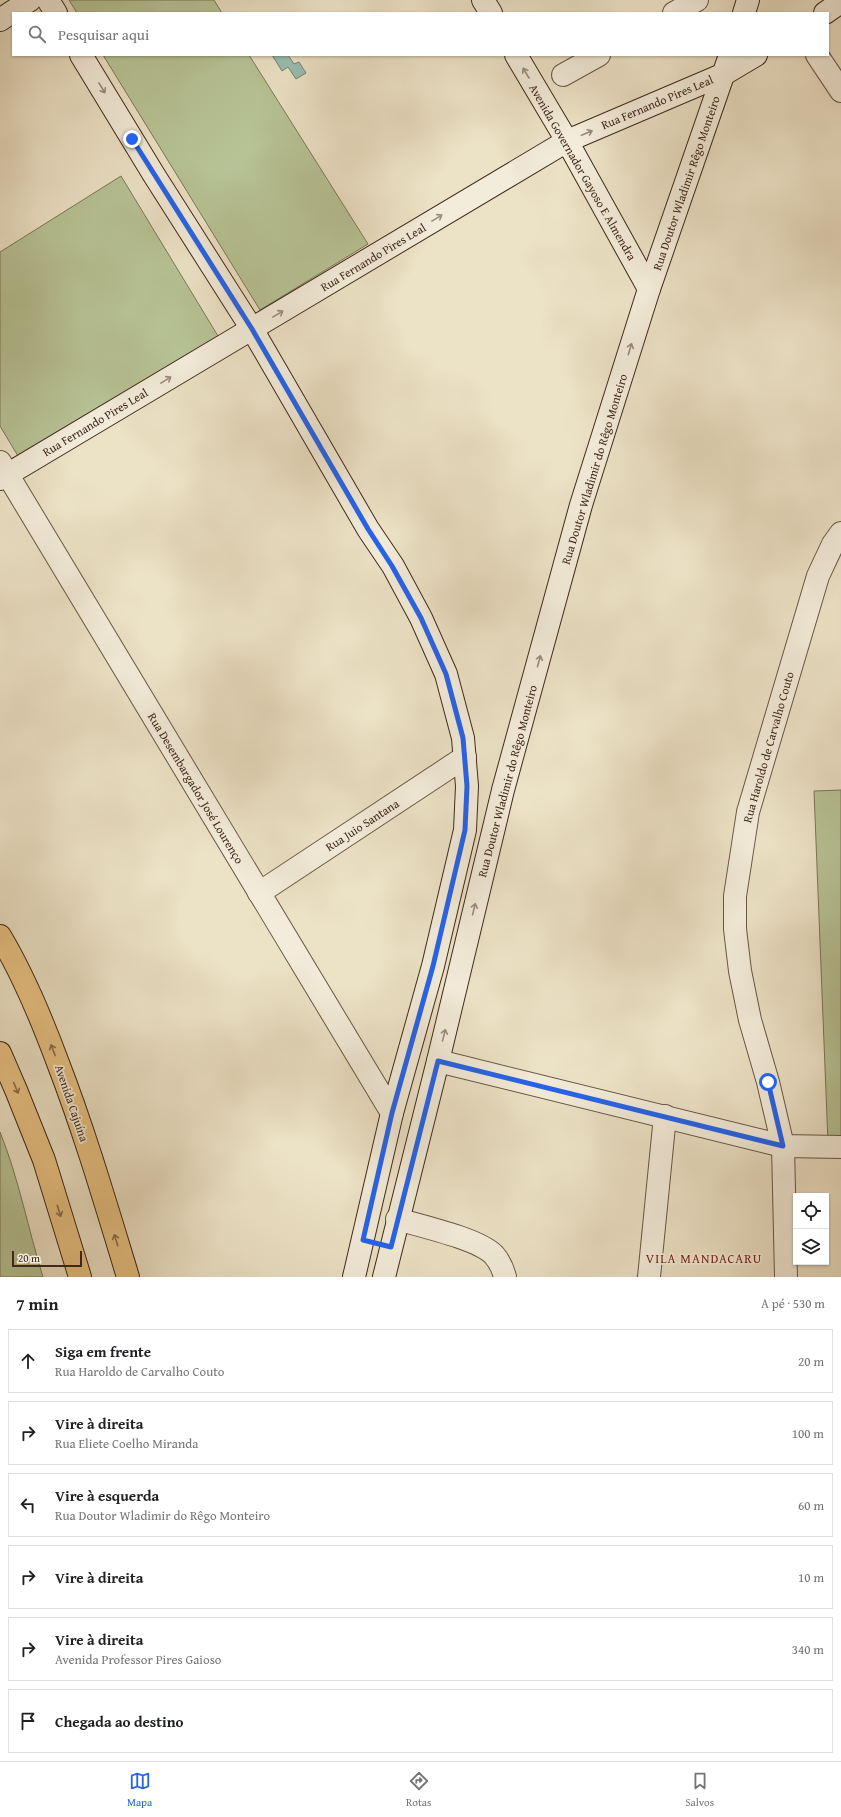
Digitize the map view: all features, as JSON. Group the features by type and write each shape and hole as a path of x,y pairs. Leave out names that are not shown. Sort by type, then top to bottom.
{"main road":[{"path":"0,20 30,0"},
{"path":"48,0 55,12"},
{"path":"483,0 490,12"},
{"path":"676,12 697,0"},
{"path":"744,12 748,0"},
{"path":"826,12 841,2"},
{"path":"82,56 154,175 252,329 368,529 392,566 421,618 446,674 463,738 467,786 465,830 433,966 392,1113 354,1277"},
{"name":"Avenida Governador Gayoso E Almendra","path":"517,56 567,142 649,289"},
{"path":"563,75 597,56"},
{"name":"Rua Fernando Pires Leal","path":"2,472 252,329 567,142 727,64 753,56"},
{"path":"819,56 841,91"},
{"name":"Rua Doutor Wladimir Rêgo Monteiro","path":"649,289 727,64"},
{"name":"Rua Doutor Wladimir do Rêgo Monteiro","path":"384,1277 503,790 582,506 649,289"},
{"name":"Rua Desembargador José Lourenço","path":"2,472 392,1113"},
{"name":"Rua Haroldo de Carvalho Couto","path":"786,1277 783,1146 768,1082 750,1020 740,971 735,929 735,896 748,812 818,576 833,544 841,533"},
{"name":"Rua Juio Santana","path":"259,894 465,757"},
{"name":"Avenida Cajuína","path":"0,936 11,954 45,1027 53,1048 79,1119 128,1277"},
{"path":"0,1053 44,1160 80,1277"},
{"path":"438,1061 783,1146 841,1147"},
{"path":"649,1277 665,1116"},
{"path":"397,1219 477,1243 494,1254 501,1265 505,1277"},
{"path":"363,1240 391,1247"}],"green space":[{"path":"69,0 214,0 221,12 76,12"},
{"path":"104,56 250,56 368,244 260,310"},
{"path":"121,176 218,336 18,456 0,426 0,252"},
{"path":"841,790 841,1142 828,1143 814,791"},
{"path":"0,1132 13,1168 43,1277 0,1277"}],"water":[{"path":"273,56 289,56 294,64 299,62 306,73 296,79 288,67 282,71"}],"district":[{"name":"VILA MANDACARU","path":"704,1258"}],"route":[{"path":"132,139 252,329 368,529 392,566 421,618 446,674 463,738 467,786 465,830 433,966 392,1113 363,1240 391,1247 438,1061 783,1146 768,1082"}]}
